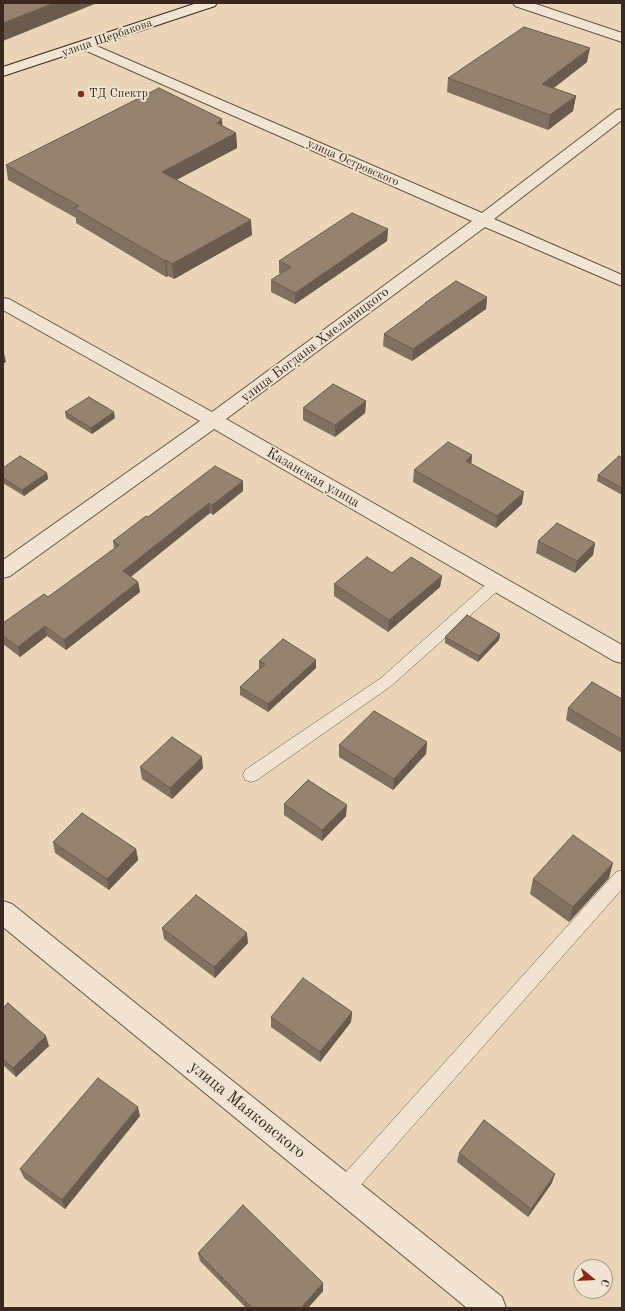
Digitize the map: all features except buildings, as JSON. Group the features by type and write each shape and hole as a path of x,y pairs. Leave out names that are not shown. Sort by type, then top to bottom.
{"street":[{"name":"улица Щербакова","path":"3,72 210,3"},
{"path":"520,3 622,38"},
{"name":"улица Островского","path":"85,45 622,281"},
{"name":"улица Богдана Хмельницкого","path":"3,571 214,420 483,220 622,113"},
{"name":"Казанская улица","path":"3,303 214,420 622,655"},
{"name":"улица Маяковского","path":"3,912 491,1308"}],"lane":[{"path":"252,775 386,682 496,583"},
{"path":"344,1189 622,877"}],"place":[{"name":"ТД Спектр","path":"81,94"}]}
